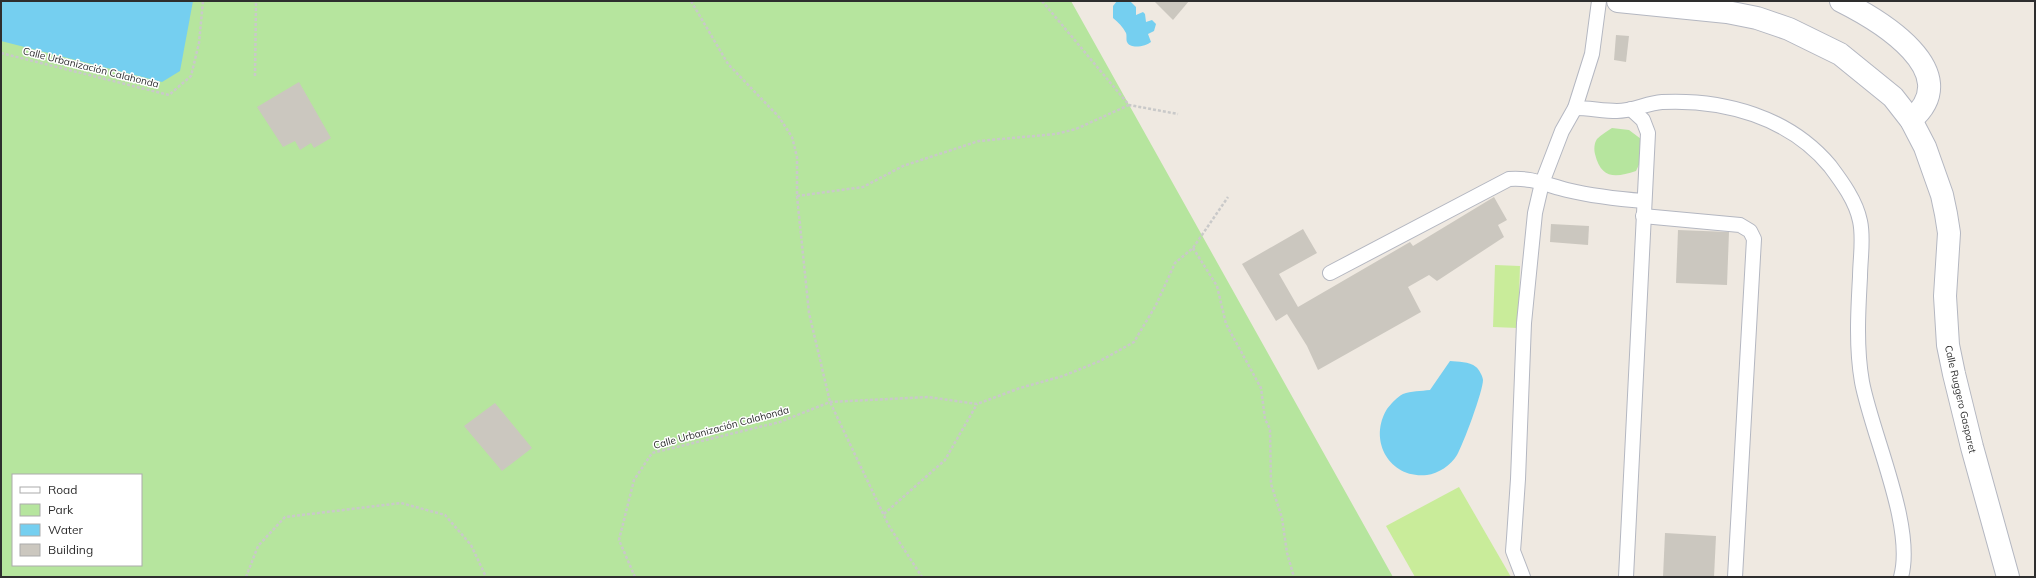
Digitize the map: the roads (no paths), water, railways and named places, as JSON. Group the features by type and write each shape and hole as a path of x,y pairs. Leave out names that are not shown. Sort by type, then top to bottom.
{"street":[{"name":"Calle Ruggero Gasparet","path":"1618,1 1727,12 1757,18 1789,29 1813,39 1846,59 1893,97 1910,120 1925,147 1938,183 1946,214 1948,240 1945,296 1948,345 1967,425 2008,577"},
{"path":"1841,1 1895,34 1919,57 1926,74 1928,95 1922,109 1910,120"}],"lane":[{"path":"1523,577 1514,551 1514,538 1518,479 1524,323 1535,214 1542,183 1562,131 1575,108 1592,54 1599,1"},
{"path":"1575,108 1618,111 1660,102 1697,102 1737,109 1753,114 1795,135 1821,156 1840,178 1851,198 1860,220 1862,242 1859,354 1862,383 1896,506 1904,555 1901,577"},
{"path":"1626,577 1648,133 1643,120 1631,109"},
{"path":"1330,273 1510,179 1523,177 1542,183 1615,199 1644,201"},
{"path":"1643,216 1740,225 1750,231 1754,239 1736,577"}],"water":[{"path":"1,1 193,1 180,71 162,82 1,41"},
{"path":"1117,1 1130,1 1136,7 1136,15 1143,12 1145,14 1146,22 1152,20 1156,24 1154,31 1148,34 1151,42 1146,45 1135,47 1129,44 1125,31 1113,18 1113,6"},
{"path":"1450,361 1463,362 1473,365 1480,371 1483,380 1468,430 1460,449 1451,462 1435,473 1427,475 1414,475 1402,471 1393,464 1381,445 1380,433 1382,421 1387,409 1403,394 1430,390"}]}
